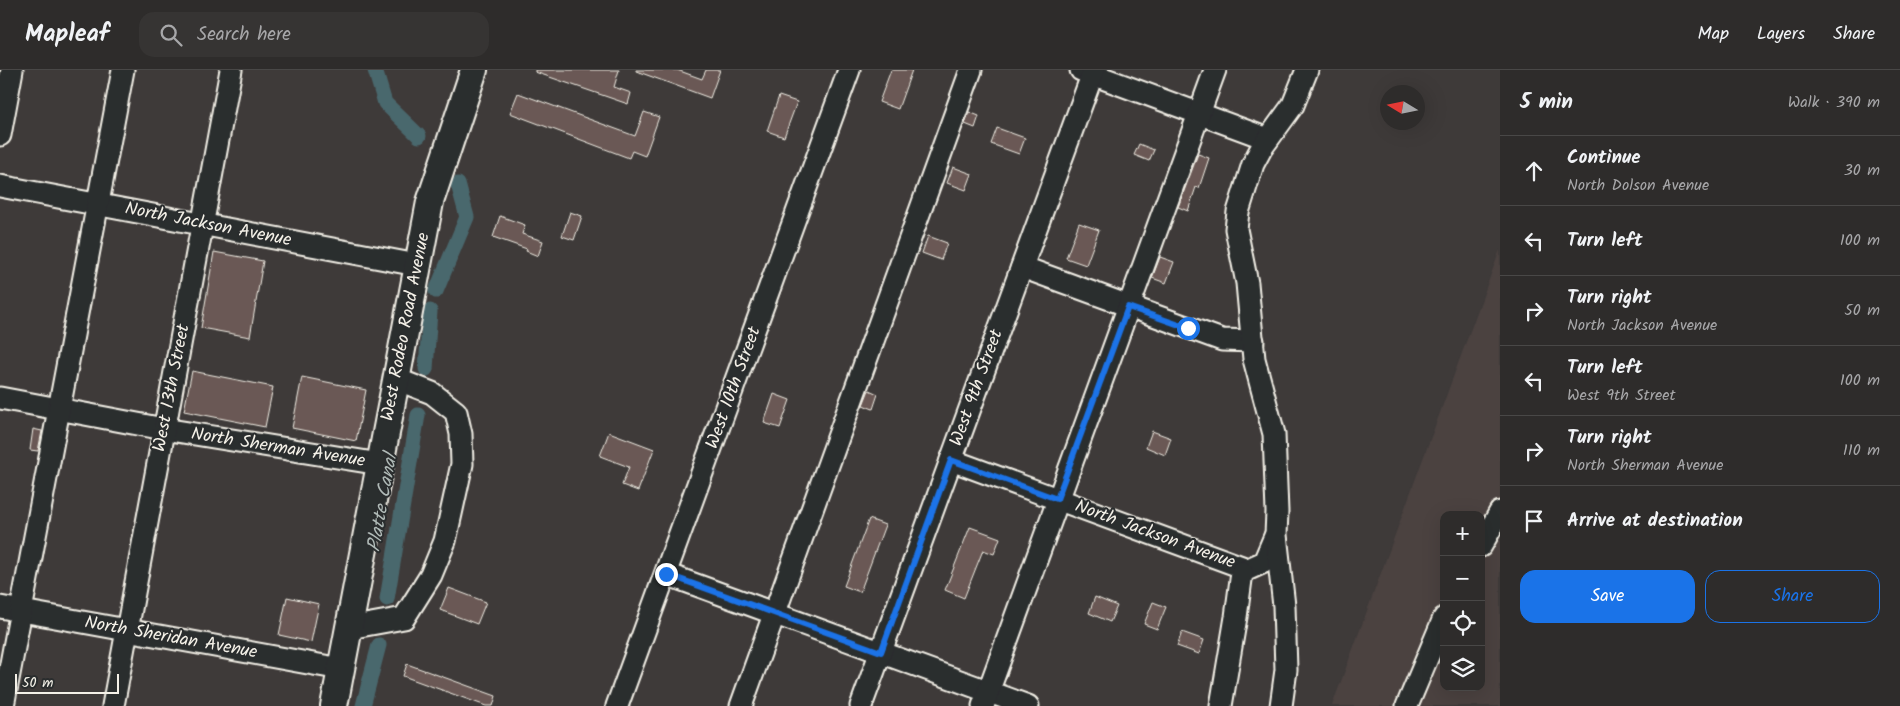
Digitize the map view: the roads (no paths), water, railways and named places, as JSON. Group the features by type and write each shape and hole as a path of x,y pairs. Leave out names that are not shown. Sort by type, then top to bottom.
{"main road":[{"name":"West Rodeo Road Avenue","path":"334,706 430,202 474,70"}],"street":[{"path":"0,135 12,70"},
{"path":"3,706 10,608 58,409 123,70"},
{"name":"West 13th Street","path":"113,706 231,70"},
{"name":"West 10th Street","path":"617,706 850,70"},
{"path":"740,706 971,70"},
{"path":"985,699 1215,70"},
{"path":"1281,706 1286,670 1284,606 1276,535 1274,434 1254,359 1246,283 1236,229 1238,212 1261,148 1293,105 1307,70"},
{"path":"1089,71 1268,139"},
{"name":"West 9th Street","path":"861,706 1022,267 1089,71"},
{"name":"North Jackson Avenue","path":"0,186 417,265"},
{"path":"1022,267 1222,340 1253,341"},
{"path":"349,628 404,618 431,575 445,541 462,464 461,434 456,412 432,394 396,379"},
{"name":"North Sherman Avenue","path":"0,398 164,429 380,464"},
{"name":"North Jackson Avenue","path":"951,460 1242,567 1242,572"},
{"path":"1485,539 1500,512"},
{"path":"1221,706 1242,572 1264,562 1276,535"},
{"path":"666,574 881,652 985,699 1028,706"},
{"name":"North Sheridan Avenue","path":"10,608 341,669"},
{"path":"1407,706 1440,628"}],"waterway":[{"name":"Platte Canal","path":"375,70 385,103 419,136"},
{"name":"Platte Canal","path":"436,291 467,217 458,184"},
{"path":"426,369 430,311"},
{"name":"Platte Canal","path":"387,599 418,415"},
{"path":"363,706 379,645"}]}
